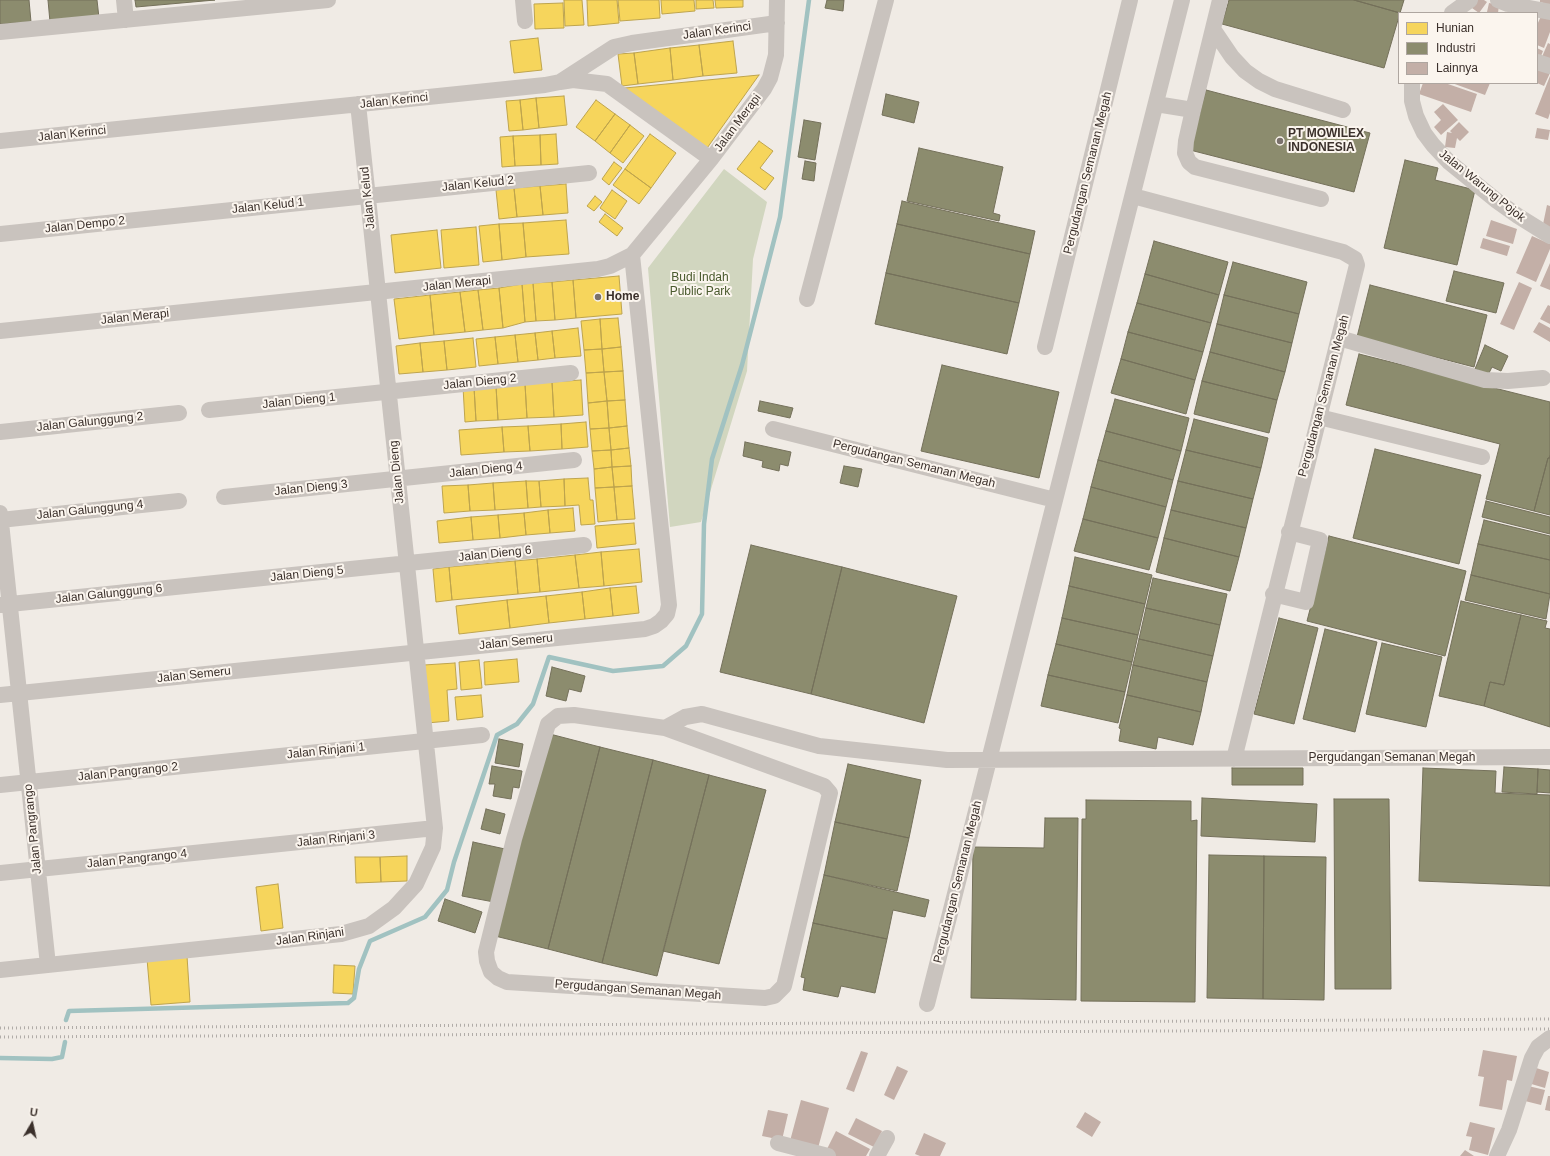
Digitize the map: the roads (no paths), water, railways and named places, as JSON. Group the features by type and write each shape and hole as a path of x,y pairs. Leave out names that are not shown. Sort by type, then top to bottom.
{"street":[{"path":"124,0 126,20"},
{"path":"0,32 328,0"},
{"path":"523,0 525,21"},
{"name":"Jalan Merapi","path":"0,331 598,269 610,266 632,255 711,159 764,90 770,78 776,54 777,0"},
{"path":"807,299 886,0"},
{"name":"Pergudangan Semanan Megah","path":"1045,347 1130,0"},
{"name":"Pergudangan Semanan Megah","path":"927,1004 1182,0"},
{"path":"1220,0 1186,141 1185,153 1189,162 1195,167 1321,199"},
{"path":"1453,12 1470,0"},
{"path":"1504,6 1550,12"},
{"name":"Jalan Kerinci","path":"0,141 560,82 602,53 614,47 632,43 777,23"},
{"path":"1213,29 1232,57 1245,71 1259,81 1275,89 1343,110"},
{"path":"602,53 601,63 607,84"},
{"path":"1538,62 1550,66"},
{"path":"560,82 584,81 607,84 711,159"},
{"name":"Jalan Warung Pojok","path":"1412,84 1412,100 1416,116 1424,133 1433,145 1449,162 1498,201 1524,220 1550,236"},
{"name":"Jalan Kelud","path":"358,104 378,292"},
{"path":"1156,104 1193,110"},
{"name":"Jalan Kelud 2","path":"367,196 589,173"},
{"name":"Jalan Kelud 1","path":"169,216 367,196"},
{"name":"Pergudangan Semanan Megah","path":"1133,196 1350,255 1355,259 1356,271 1273,594 1234,759"},
{"name":"Jalan Dempo 2","path":"0,234 169,216"},
{"name":"Jalan Semeru","path":"0,695 645,629 658,624 667,614 669,605 632,255"},
{"name":"Jalan Dieng","path":"378,292 416,652"},
{"path":"1339,338 1485,380 1508,381 1543,378"},
{"name":"Jalan Dieng 2","path":"388,392 571,373"},
{"name":"Jalan Dieng 1","path":"209,410 388,392"},
{"name":"Jalan Galunggung 2","path":"0,432 179,413"},
{"path":"1318,417 1482,457"},
{"name":"Pergudangan Semanan Megah","path":"773,429 1055,500"},
{"name":"Jalan Dieng 4","path":"398,479 574,460"},
{"name":"Jalan Dieng 3","path":"224,496 398,479"},
{"name":"Jalan Galunggung 4","path":"0,517 179,501"},
{"name":"Jalan Pangrango","path":"0,517 5,605 19,693 48,965"},
{"path":"1273,594 1306,602 1320,540 1289,532"},
{"name":"Jalan Dieng 6","path":"407,563 584,545"},
{"name":"Jalan Dieng 5","path":"208,584 407,563"},
{"name":"Jalan Galunggung 6","path":"5,605 208,584"},
{"name":"Jalan Rinjani","path":"0,970 317,938 341,934 369,926 394,908 416,884 433,847 435,828 416,652"},
{"name":"Pergudangan Semanan Megah","path":"665,728 824,786 830,793 784,986 774,996 765,998 507,982 498,978 491,972 487,962 486,952 514,838 548,724 558,716 566,715 665,728 685,717 702,714 819,746 947,760 1550,757"},
{"name":"Jalan Rinjani 1","path":"227,761 482,735"},
{"name":"Jalan Pangrango 2","path":"0,785 227,761"},
{"name":"Jalan Rinjani 3","path":"236,849 435,828"},
{"name":"Jalan Pangrango 4","path":"0,874 236,849"},
{"path":"1498,1156 1532,1058 1538,1047 1550,1038"},
{"path":"877,1156 887,1138"},
{"path":"778,1142 828,1156"}],"waterway":[{"path":"66,1020 69,1011 348,1003 354,998 359,969 370,941 425,917 447,890 454,862 497,735 517,724 533,704 549,657 613,671 663,666 686,646 702,614 704,524 712,459 742,365 780,217 809,0"},
{"path":"0,1058 52,1059 62,1057 65,1042"}],"railway":[{"path":"0,1028 1550,1019"},
{"path":"0,1037 1550,1029"}],"place":[{"name":"PT MOWILEX INDONESIA","path":"1280,141"},
{"name":"Home","path":"598,297"}],"park label":[{"name":"Budi Indah Public Park","path":"700,285"}]}
